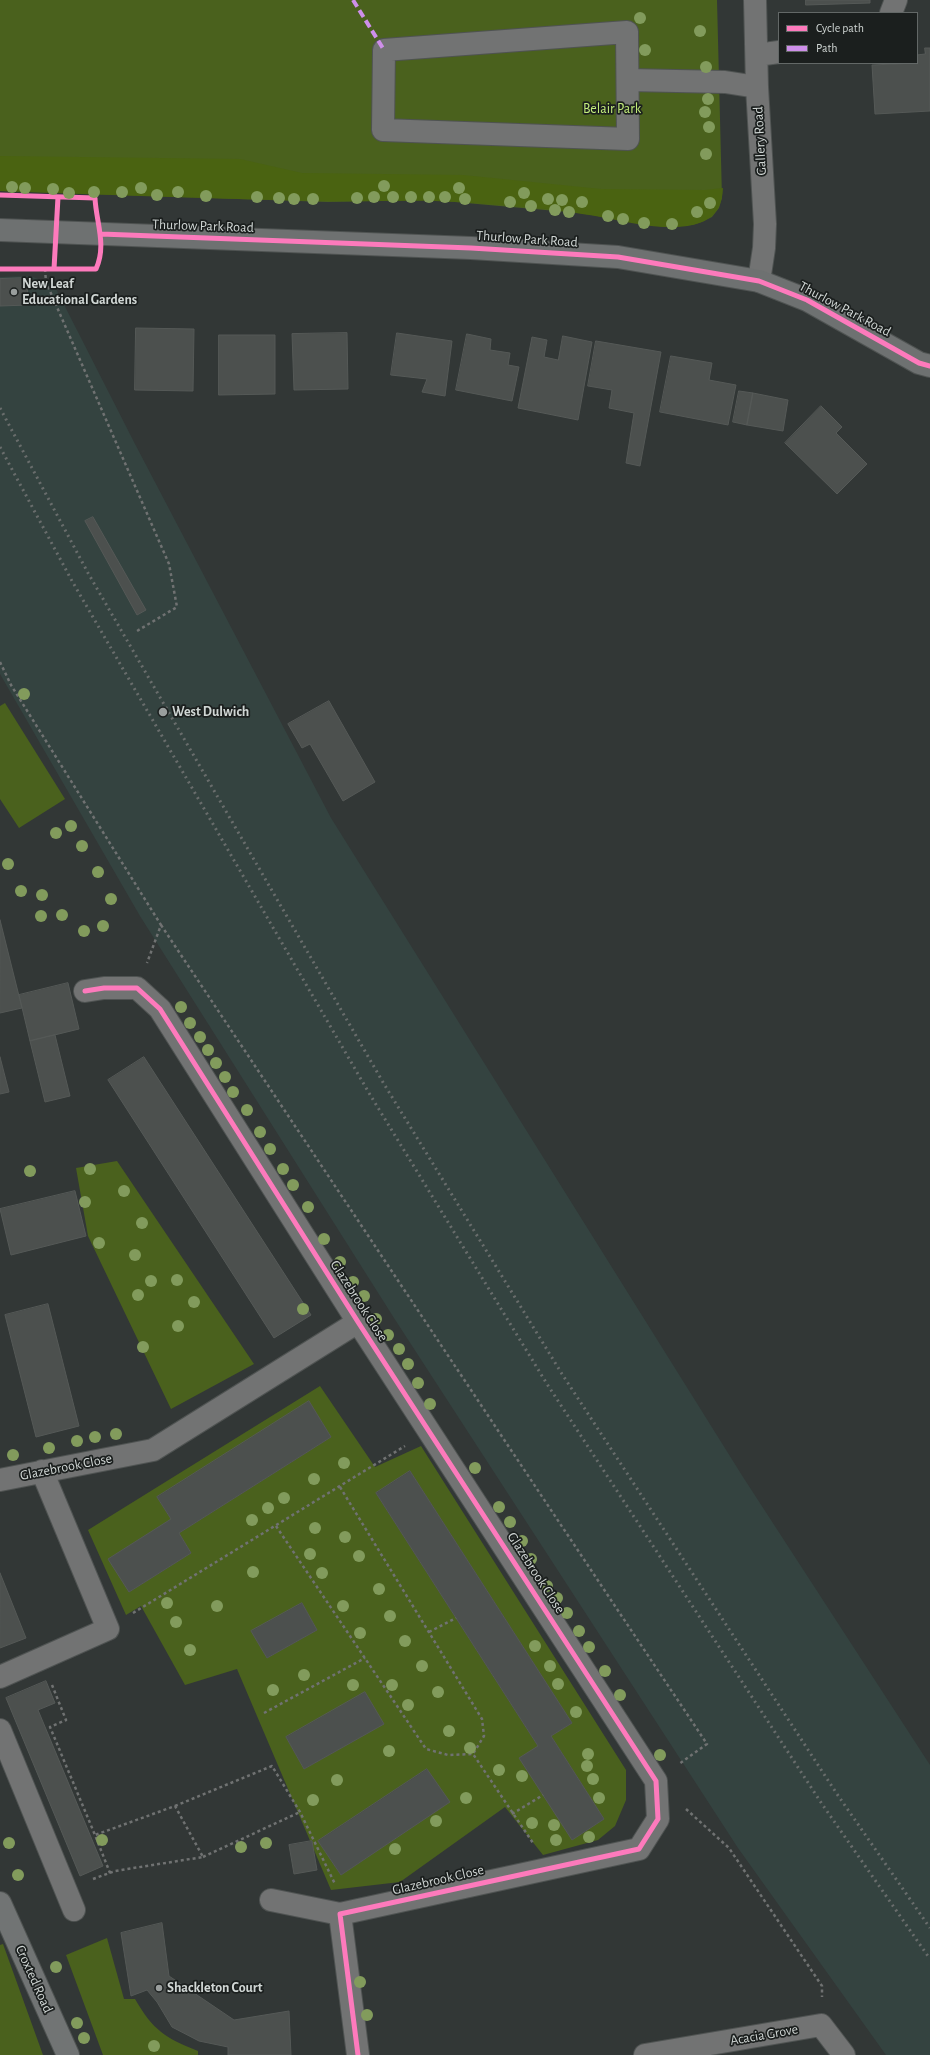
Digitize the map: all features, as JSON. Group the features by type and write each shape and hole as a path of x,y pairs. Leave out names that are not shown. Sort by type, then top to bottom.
{"highway":[{"name":"Thurlow Park Road","path":"0,230 471,248 618,257 759,281 807,300 919,363 930,366"}],"main road":[{"name":"Croxted Road","path":"0,1903 68,2055"}],"street":[{"name":"Gallery Road","path":"755,0 757,88 765,224 764,248 759,281"},
{"path":"891,12 896,0"},
{"path":"627,32 628,80 628,139 383,130 384,50 627,32"},
{"path":"757,55 778,52"},
{"path":"628,80 725,82 757,88"},
{"path":"85,991 104,988 137,988"},
{"name":"Glazebrook Close","path":"137,988 160,1009 358,1322 656,1781 658,1819 639,1849 550,1867 340,1914"},
{"name":"Glazebrook Close","path":"0,1480 153,1450 358,1322"},
{"path":"0,1677 108,1629 42,1471"},
{"path":"0,1730 74,1910"},
{"path":"271,1900 340,1914 358,2055"},
{"path":"821,2025 844,2055"},
{"name":"Acacia Grove","path":"646,2055 821,2025"}],"path":[{"path":"45,269 46,282 169,564 177,606 137,631"},
{"path":"0,662 11,685 161,925 707,1744 656,1781 729,1848 813,1972 822,1986 821,2025"},
{"path":"137,988 161,925"},
{"path":"108,1629 429,1431"},
{"path":"340,1486 482,1719 484,1736 472,1754"},
{"path":"276,1526 426,1749 448,1755 472,1754"},
{"path":"429,1632 456,1618"},
{"path":"40,1658 66,1720 50,1727 110,1873"},
{"path":"264,1713 365,1658"},
{"path":"472,1754 550,1867"},
{"path":"95,1835 175,1806 272,1766 300,1812 334,1882 340,1914"},
{"path":"512,1814 544,1795"},
{"path":"175,1806 203,1857"},
{"path":"66,1890 110,1873 203,1857 300,1812"}],"shaded area":[{"path":"30,276 53,283 135,444 331,818 743,1477 930,1765 930,2055 886,2055 738,1848 394,1318 140,916 0,674 0,277"}],"green space":[{"name":"Belair Park","path":"0,0 717,0 722,198 719,208 712,217 704,221 693,225 664,227 579,213 432,200 328,202 0,191"},
{"path":"0,156 240,159 302,173 463,175 601,189 705,190 723,188 719,206 710,217 704,221 688,226 666,227 642,225 594,216 520,206 458,202 286,200 0,191"},
{"path":"5,703 65,799 19,828 0,799 0,706"},
{"path":"117,1161 254,1364 171,1409 88,1236 76,1168"},
{"path":"320,1386 375,1467 421,1446 626,1770 626,1800 615,1826 598,1840 543,1855 505,1807 400,1882 331,1890 237,1669 185,1685 141,1606 126,1615 88,1530","holes":["309,1402 331,1437 179,1533 191,1553 129,1592 171,1519 157,1497","410,1471 572,1723 551,1736 604,1819 572,1840 538,1746 376,1493","302,1603 317,1630 267,1658 252,1631","365,1693 383,1724 304,1769 286,1737","427,1769 449,1802 341,1875 318,1841"]},
{"path":"107,1938 124,1999 135,1999 154,2026 168,2037 198,2051 198,2055 103,2055 66,1955"},
{"path":"3,1944 43,2055 0,2055 0,1945"}],"building":[{"path":"806,0 870,0 870,3 806,5"},
{"path":"925,48 930,48 930,111 875,114 872,65 918,64 918,55 925,54"},
{"name":"New Leaf Educational Gardens","path":"27,278 28,305 0,306 0,279"},
{"path":"136,328 194,329 193,391 135,390"},
{"path":"347,333 348,389 294,390 292,334"},
{"path":"397,333 452,341 445,396 422,392 427,379 391,375"},
{"path":"467,334 491,339 490,350 510,353 508,365 519,367 512,401 456,390"},
{"path":"219,335 275,335 275,394 219,395"},
{"path":"563,336 592,342 578,420 518,408 532,337 547,340 544,357 558,360"},
{"path":"596,341 661,352 640,466 626,463 634,413 609,408 612,390 588,386"},
{"path":"671,356 712,363 709,380 736,385 728,425 660,412"},
{"path":"739,391 753,393 747,425 733,422"},
{"path":"753,393 788,400 783,431 747,425"},
{"path":"821,406 842,427 836,433 867,464 837,494 785,443"},
{"path":"93,517 146,610 137,615 85,521"},
{"path":"329,701 375,782 343,801 310,744 302,748 288,724"},
{"path":"0,920 22,1008 0,1013"},
{"path":"68,983 79,1029 30,1041 19,995"},
{"path":"55,1035 70,1096 45,1102 30,1041"},
{"path":"0,1057 9,1092 0,1094"},
{"path":"144,1057 311,1315 274,1338 108,1080"},
{"path":"75,1191 86,1236 11,1255 0,1209"},
{"path":"48,1304 79,1426 36,1437 5,1315"},
{"path":"309,1401 331,1437 179,1533 191,1553 129,1592 108,1559 171,1519 157,1497"},
{"path":"410,1471 572,1723 551,1736 604,1819 572,1840 519,1758 538,1746 376,1493"},
{"path":"0,1573 26,1638 0,1648"},
{"path":"302,1603 317,1630 267,1658 251,1631"},
{"path":"46,1681 55,1703 38,1710 103,1866 80,1876 6,1698"},
{"path":"365,1692 384,1724 304,1769 286,1737"},
{"path":"427,1769 450,1802 341,1875 318,1841"},
{"path":"312,1841 317,1870 294,1874 289,1845"},
{"name":"Shackleton Court","path":"162,1923 169,1976 234,2020 289,2011 291,2055 228,2055 228,2047 199,2041 172,2027 157,2002 147,1990 131,1996 121,1933"}],"railway":[{"path":"0,408 88,573 384,1084 562,1374 837,1794 930,1928"},
{"path":"0,447 72,581 369,1093 547,1384 822,1804 930,1959"}],"marked path":[{"path":"353,0 384,50"}],"cycle path":[{"path":"0,195 95,198 101,242 101,251 96,269 0,269"},
{"path":"54,269 58,197"},
{"path":"101,234 471,248 618,257 759,281 807,300 919,363 930,366"},
{"path":"85,991 104,988 137,988 160,1009 358,1322 656,1781 658,1819 639,1849 340,1914 358,2055"}],"place":[{"name":"New Leaf Educational Gardens","path":"14,292"},
{"name":"West Dulwich","path":"163,712"},
{"name":"Shackleton Court","path":"159,1988"}]}
